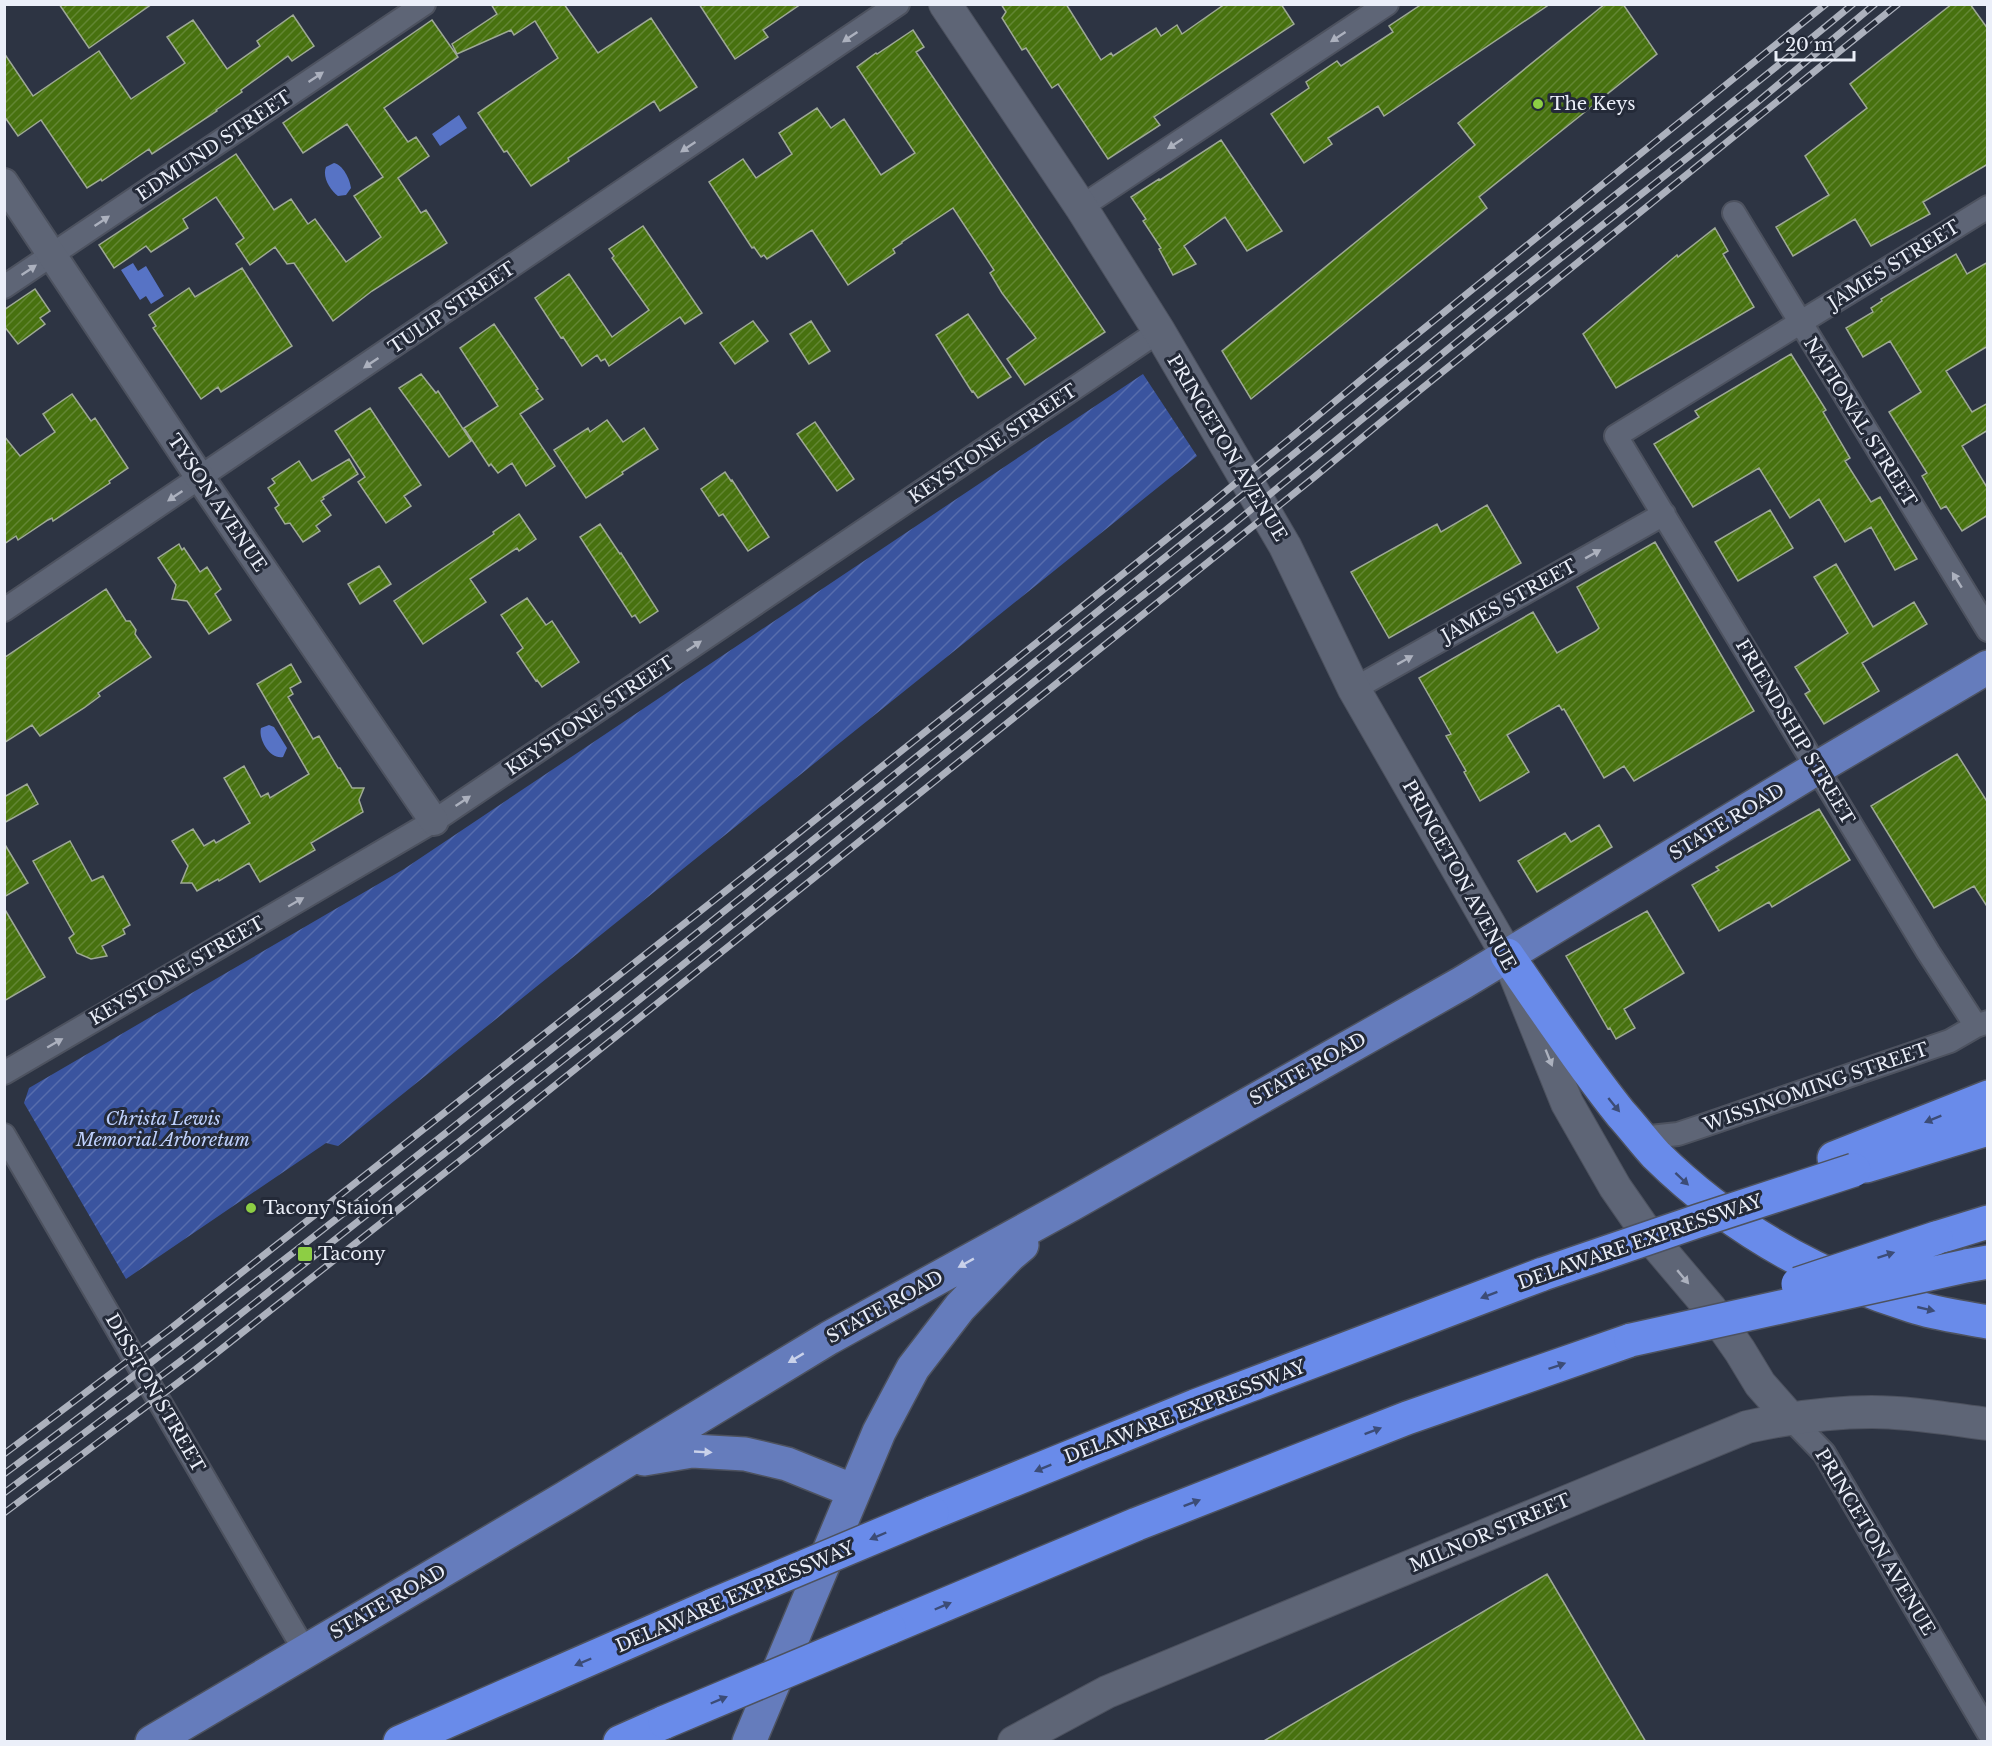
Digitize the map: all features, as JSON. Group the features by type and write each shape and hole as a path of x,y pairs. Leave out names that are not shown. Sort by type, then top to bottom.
{"highway":[{"path":"1507,955 1594,1081 1655,1154 1716,1208 1789,1255 1858,1287 1914,1307 1988,1322"},
{"path":"1844,1164 1988,1097"},
{"name":"DELAWARE EXPRESSWAY","path":"400,1742 713,1605 1195,1406 1543,1274 1698,1221 1844,1164 1988,1129"},
{"path":"620,1742 1137,1524 1407,1418 1632,1340 1988,1222"},
{"path":"1632,1340 1977,1264"}],"main road":[{"name":"PRINCETON AVENUE","path":"945,4 1081,207 1159,332 1285,546 1354,689 1507,955 1567,1103 1615,1187 1649,1236 1710,1308 1760,1384 1790,1418"},
{"name":"STATE ROAD","path":"152,1742 624,1463 829,1338 1072,1204 1462,983 1988,667"},
{"path":"752,1739 879,1432 913,1368 960,1307 1009,1256 1072,1204"},
{"name":"MILNOR STREET","path":"1014,1742 1107,1692 1747,1427 1790,1418 1873,1412 1988,1424"},
{"name":"STATE ROAD","path":"624,1463 692,1451 745,1454 787,1464 854,1491"}],"street":[{"name":"EDMUND STREET","path":"4,287 424,4"},
{"name":"TULIP STREET","path":"4,610 201,479 898,4"},
{"path":"1081,207 1387,4"},
{"name":"TYSON AVENUE","path":"4,183 201,479 434,821"},
{"name":"JAMES STREET","path":"1616,436 1988,207"},
{"name":"NATIONAL STREET","path":"1734,213 1988,630"},
{"name":"KEYSTONE STREET","path":"4,1073 434,821 1159,332"},
{"name":"FRIENDSHIP STREET","path":"1616,436 1928,952 1982,1024"},
{"name":"JAMES STREET","path":"1354,689 1664,514"},
{"name":"WISSINOMING STREET","path":"1641,1137 1678,1134 1950,1041 1982,1024"},
{"name":"DISSTON STREET","path":"4,1135 306,1651"},
{"name":"PRINCETON AVENUE","path":"1790,1418 1824,1453 1988,1732"}],"green space":[{"name":"Christa Lewis Memorial Arboretum","path":"1143,374 1197,456 338,1146 326,1143 126,1279 24,1103 29,1088 404,869"}],"shaded area":[{"path":"459,115 467,128 440,146 432,134"},
{"path":"334,163 343,169 349,181 351,188 346,195 338,196 326,179 326,167"},
{"path":"133,263 138,271 146,266 164,296 151,304 146,296 140,300 121,270"},
{"path":"269,725 274,727 287,748 283,757 274,755 263,743 261,728"}],"building":[{"path":"59,4 152,4 89,48"},
{"path":"491,4 564,4 598,53 651,18 697,87 660,111 654,101 568,158 569,161 531,186 507,151 504,152 478,113 558,58 535,21 514,35 511,30 457,54 452,44 497,14"},
{"path":"699,4 801,4 763,30 768,37 735,59"},
{"path":"1001,4 1066,4 1101,60 1111,53 1113,56 1156,28 1161,36 1177,25 1182,34 1225,4 1281,4 1294,24 1154,117 1160,125 1108,159 1058,84 1052,88 1026,48 1022,50 1002,18 1006,12"},
{"path":"1422,4 1550,4 1384,116 1378,106 1328,138 1332,144 1304,163 1271,114 1309,88 1306,82 1337,61 1341,66 1393,32 1389,26"},
{"path":"1605,4 1623,4 1657,54 1479,197 1487,208 1251,399 1222,351 1475,145 1458,123"},
{"path":"1952,4 1970,4 1988,29 1988,164 1923,202 1930,214 1871,246 1855,219 1793,256 1776,227 1829,195 1805,156 1867,108 1850,84"},
{"path":"293,15 314,46 292,61 288,56 241,90 242,92 217,111 152,154 149,149 102,181 101,179 87,188 41,120 18,136 4,116 4,53 33,96 99,51 131,99 185,63 167,37 193,20 227,69 260,46 257,41"},
{"path":"432,20 458,57 384,108 408,142 416,137 429,156 398,178 421,213 426,210 447,243 372,291 333,321 294,263 287,264 275,247 250,265 236,244 244,238 216,197 183,219 188,228 151,252 146,246 114,268 99,245 236,154 274,210 291,199 308,224 315,219 346,262 381,237 354,196 383,177 347,124 303,153 283,123"},
{"path":"913,30 924,47 916,52 1105,332 1025,385 1007,359 1036,338 1002,293 990,273 994,270 953,208 902,242 893,249 895,253 848,285 812,230 767,259 764,255 761,257 754,247 752,248 709,182 743,159 756,178 792,154 779,133 817,108 831,128 844,119 881,175 915,153 857,67"},
{"path":"1221,140 1282,231 1247,251 1225,217 1184,246 1196,264 1173,275 1159,249 1161,248 1143,221 1146,219 1131,197"},
{"path":"643,226 702,313 685,324 680,317 609,366 605,359 601,361 597,355 582,366 535,298 569,274 612,337 649,310 612,258 614,256 609,249"},
{"path":"1715,228 1728,251 1723,254 1754,307 1616,388 1583,334 1677,255 1678,257"},
{"path":"1956,254 1967,274 1988,262 1988,346 1946,371 1972,412 1988,403 1988,430 1962,446 1988,489 1988,515 1962,531 1946,506 1941,509 1922,476 1927,473 1889,412 1921,392 1890,341 1863,357 1846,328 1873,312 1871,308 1882,301 1881,299"},
{"path":"242,268 292,346 221,392 218,387 201,399 153,328 156,326 149,315 189,288 195,297"},
{"path":"35,289 50,311 40,318 45,324 18,344 4,326 4,310"},
{"path":"968,314 1011,377 978,398 936,335"},
{"path":"753,321 768,341 735,364 720,343"},
{"path":"811,321 830,351 809,364 790,334"},
{"path":"494,324 543,399 520,414 555,466 526,486 512,463 498,473 491,464 489,466 464,428 498,406 460,348"},
{"path":"1791,354 1826,410 1823,412 1850,458 1845,461 1871,502 1880,497 1917,559 1895,570 1871,527 1845,542 1819,499 1790,518 1759,468 1693,507 1654,444 1699,417 1695,411"},
{"path":"421,374 436,393 438,391 471,441 449,457 399,388"},
{"path":"72,394 91,421 95,418 128,468 109,481 110,483 53,521 52,518 18,540 16,536 4,544 4,436 20,456 55,432 43,414"},
{"path":"370,408 421,485 404,496 411,506 386,523 358,482 365,477 335,431"},
{"path":"607,420 623,442 644,428 658,449 586,498 554,450 588,428 590,432"},
{"path":"815,422 854,479 837,491 797,434"},
{"path":"349,459 358,474 323,497 321,501 331,515 316,526 320,531 303,542 290,523 285,524 275,508 279,505 268,488 275,483 272,479 299,461 312,481"},
{"path":"725,472 769,537 748,551 723,514 719,516 701,489"},
{"path":"1487,505 1521,563 1389,638 1351,572 1437,524 1441,532"},
{"path":"1770,510 1793,548 1738,581 1715,542"},
{"path":"519,514 536,539 519,551 517,548 470,579 486,602 423,644 394,601 494,534 493,532"},
{"path":"600,524 658,611 640,623 635,615 632,617 580,537"},
{"path":"1655,542 1754,711 1634,781 1624,766 1604,778 1564,709 1562,710 1559,705 1507,735 1529,772 1480,801 1446,736 1451,734 1419,678 1533,612 1557,653 1596,631 1599,628 1577,587"},
{"path":"179,544 200,572 207,567 221,589 215,594 231,620 209,634 187,601 172,599 176,585 158,558"},
{"path":"1836,564 1873,627 1914,602 1927,624 1862,663 1879,691 1824,724 1805,694 1810,691 1795,667 1848,633 1814,577"},
{"path":"379,566 391,584 360,604 348,584"},
{"path":"106,589 126,621 130,621 136,630 135,634 151,657 98,693 100,696 84,708 40,736 32,725 4,743 4,658"},
{"path":"527,598 546,625 552,621 579,662 542,687 517,653 523,648 501,615"},
{"path":"291,664 301,682 290,688 293,694 288,697 313,739 319,736 352,788 364,788 359,800 363,812 311,843 315,850 260,882 249,863 197,891 192,883 181,883 188,866 172,841 193,829 204,846 214,840 216,843 250,823 224,778 244,766 261,797 268,793 270,798 309,774 257,684"},
{"path":"1957,754 1988,803 1988,908 1974,886 1934,908 1871,806"},
{"path":"27,784 38,804 4,823 4,797"},
{"path":"1819,809 1850,860 1772,907 1769,902 1719,931 1692,885 1719,870 1716,867"},
{"path":"1599,825 1612,847 1537,892 1518,861 1565,833 1571,842"},
{"path":"70,841 92,881 103,876 130,925 123,929 125,934 102,946 107,956 91,959 77,953 69,938 74,934 33,861"},
{"path":"4,843 28,883 4,897"},
{"path":"4,908 45,977 4,1001"},
{"path":"1647,911 1684,973 1624,1009 1635,1028 1616,1039 1566,956"},
{"path":"1547,1574 1646,1742 1262,1742"}],"railway":[{"path":"4,1454 170,1329 751,871 1208,506 1826,4"},
{"path":"4,1474 139,1372 539,1059 1853,4"},
{"path":"4,1493 186,1357 634,1004 1755,104 1875,4"},
{"path":"4,1513 191,1373 513,1119 1312,479 1898,4"}],"place":[{"name":"The Keys","path":"1538,104"},
{"name":"Tacony Staion","path":"251,1208"},
{"name":"Tacony","path":"305,1254"}]}
